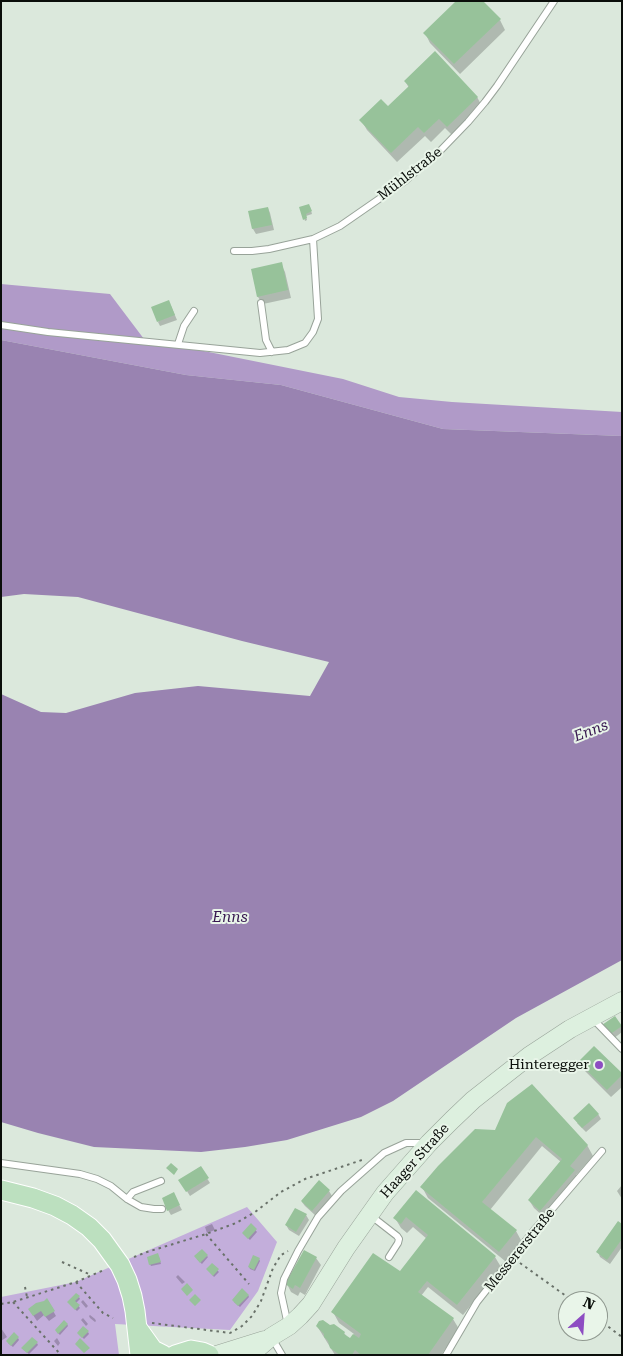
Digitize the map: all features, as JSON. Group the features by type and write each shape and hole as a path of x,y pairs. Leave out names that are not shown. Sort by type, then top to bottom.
{"main road":[{"path":"1,1190 55,1206 90,1227 120,1265 153,1350 163,1355"},
{"path":"140,1355 145,1326"},
{"path":"174,1355 191,1350 209,1355"}],"street":[{"name":"Haager Straße","path":"250,1355 271,1337 289,1326 311,1304 369,1215 398,1178 429,1143 473,1100 498,1079 551,1041 622,1001"},
{"name":"Haager Straße","path":"216,1355 271,1337"}],"lane":[{"name":"Mühlstraße","path":"234,251 269,249 313,239 340,226 406,181 440,151 468,122 493,91 554,1"},
{"path":"1,325 48,332 260,353 288,350 305,343 313,332 318,319 313,239"},
{"path":"261,303 266,340 272,352"},
{"path":"178,344 184,326 194,312"},
{"path":"592,1017 622,1049"},
{"path":"289,1326 281,1287 298,1251 318,1217 341,1191 384,1153 406,1143 429,1143"},
{"name":"Messererstraße","path":"446,1355 477,1302 512,1257 602,1151"},
{"path":"1,1164 80,1174 111,1186 141,1207 154,1210 162,1209"},
{"path":"127,1199 133,1192 162,1181"},
{"path":"369,1215 399,1239 389,1257"},
{"path":"271,1337 282,1355"}],"path":[{"path":"1,1304 76,1282 147,1252 236,1223 255,1212 281,1192 305,1179 384,1153"},
{"path":"206,1234 249,1284"},
{"path":"145,1326 230,1333 242,1326 252,1316 261,1301 272,1268 281,1256 289,1250 298,1251"},
{"path":"512,1257 560,1291"},
{"path":"62,1262 91,1275"},
{"path":"76,1282 103,1313 113,1318"},
{"path":"25,1287 27,1297"},
{"path":"13,1302 61,1355"},
{"path":"608,1326 622,1337"}],"shaded area":[{"path":"1,284 110,294 144,339 343,379 399,397 622,412 622,436 443,429 281,385 186,375 1,340"},
{"path":"247,1207 277,1242 258,1291 230,1330 115,1324 119,1355 1,1355 1,1297 76,1282"}],"water":[{"name":"Enns","path":"1,340 186,375 281,385 443,429 622,436 622,960 516,1018 393,1101 361,1117 287,1140 201,1152 94,1147 1,1122 1,694 41,712 66,713 135,693 198,686 310,696 329,662 78,597 24,594 1,597"}],"building":[{"path":"456,1 483,1 501,19 454,64 423,33"},
{"path":"435,51 478,97 447,127 439,119 424,133 418,127 391,153 359,120 381,99 388,106 409,86 404,81"},
{"path":"309,204 312,211 306,214 307,218 303,220 299,207"},
{"path":"268,207 272,225 252,229 248,211"},
{"path":"282,262 288,290 257,297 251,269"},
{"path":"169,300 175,315 157,322 151,307"},
{"path":"615,1016 622,1026 609,1035 602,1025"},
{"path":"594,1046 622,1073 607,1090 578,1062"},
{"path":"532,1084 588,1145 570,1166 575,1170 540,1211 528,1200 562,1159 536,1137 482,1202 517,1230 499,1252 420,1187 475,1129 495,1130 507,1103"},
{"path":"589,1103 599,1114 582,1128 573,1118"},
{"path":"171,1163 178,1169 174,1175 166,1168"},
{"path":"201,1166 209,1178 186,1192 178,1180"},
{"path":"319,1180 330,1190 312,1211 301,1201"},
{"path":"416,1190 496,1256 457,1305 427,1281 418,1292 454,1318 428,1355 361,1355 355,1350 352,1355 340,1355 330,1348 324,1334 316,1326 319,1321 323,1320 330,1325 334,1324 350,1338 353,1334 359,1338 361,1334 331,1312 373,1253 400,1271 428,1235 406,1217 401,1224 393,1218"},
{"path":"174,1192 180,1205 167,1211 162,1198"},
{"path":"295,1208 307,1214 296,1232 285,1225"},
{"path":"618,1221 622,1224 622,1239 607,1260 596,1252"},
{"path":"251,1223 257,1229 248,1239 242,1233"},
{"path":"202,1249 208,1255 200,1263 194,1256"},
{"path":"304,1250 317,1257 300,1288 295,1285 293,1289 285,1284"},
{"path":"158,1253 161,1262 149,1265 147,1257"},
{"path":"253,1255 260,1258 254,1270 248,1267"},
{"path":"212,1263 219,1269 213,1276 206,1269"},
{"path":"187,1283 193,1290 187,1296 181,1289"},
{"path":"242,1288 249,1295 238,1306 232,1300"},
{"path":"76,1293 80,1296 75,1301 80,1305 75,1310 67,1302"},
{"path":"195,1294 201,1300 195,1306 189,1300"},
{"path":"47,1298 55,1311 45,1317 41,1311 33,1316 28,1309"},
{"path":"64,1320 68,1324 58,1334 55,1330"},
{"path":"83,1326 89,1331 82,1338 77,1333"},
{"path":"14,1332 19,1337 11,1346 6,1341"},
{"path":"32,1337 38,1342 27,1353 21,1348"},
{"path":"80,1338 90,1348 84,1353 75,1344"}],"place":[{"name":"Hinteregger","path":"599,1065"}]}
